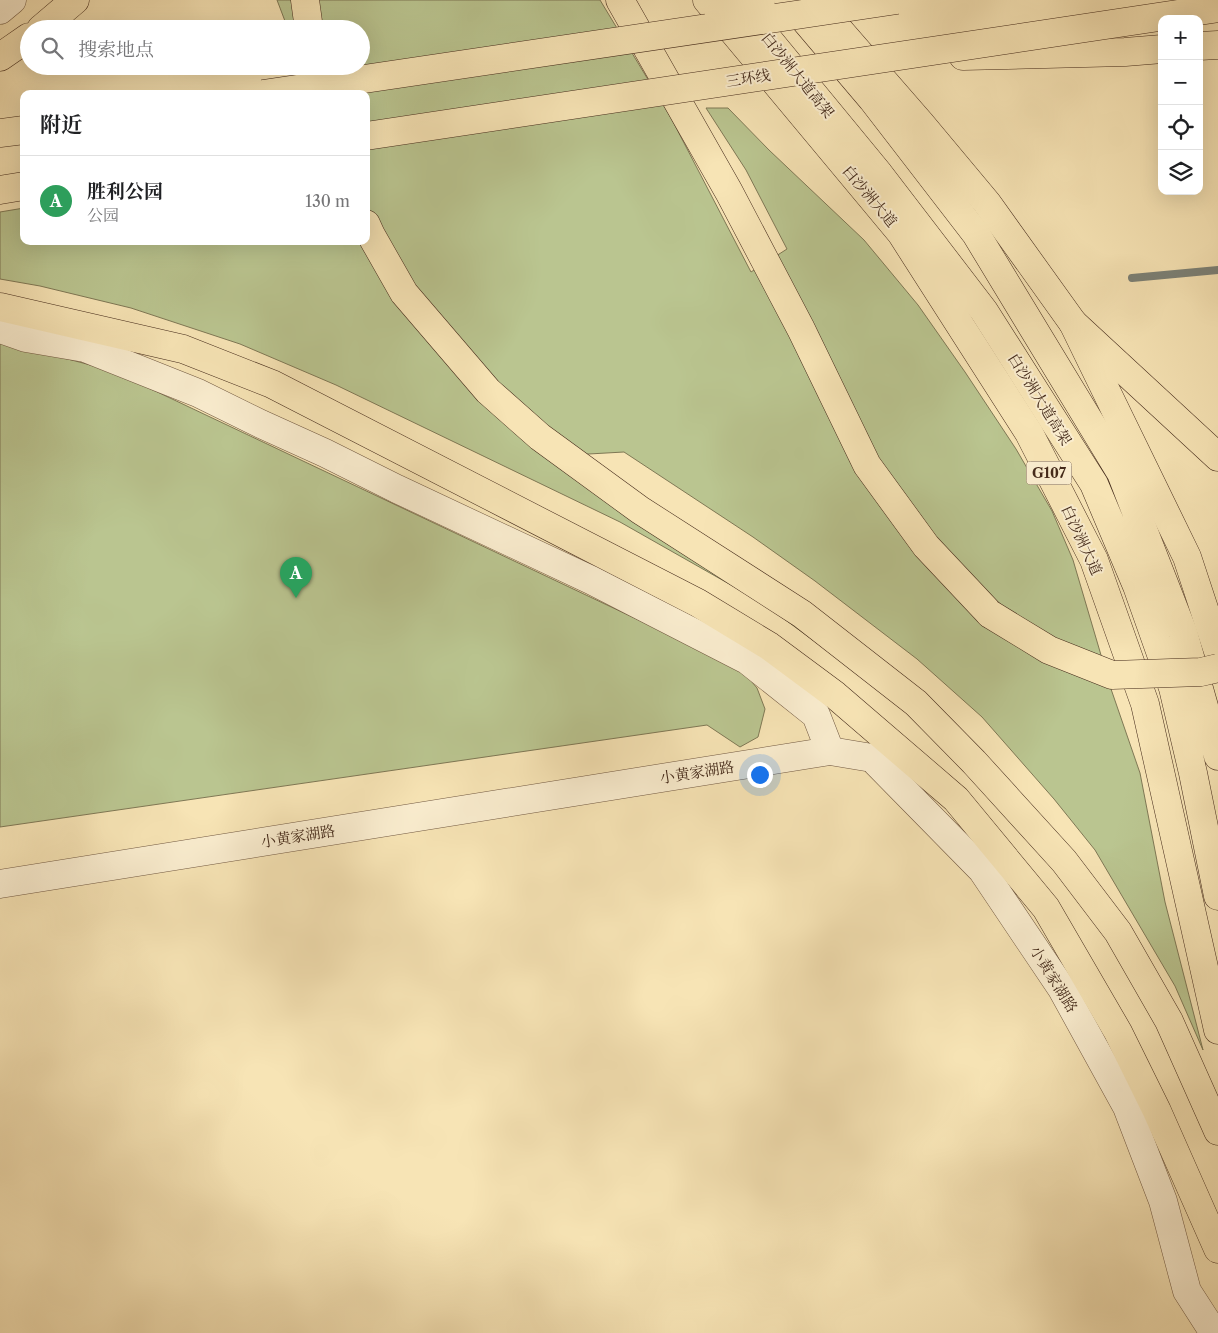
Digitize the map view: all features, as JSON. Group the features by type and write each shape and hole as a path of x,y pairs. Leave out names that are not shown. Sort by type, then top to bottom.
{"main road":[{"path":"52,20 75,0"},
{"path":"305,0 308,20"},
{"path":"620,0 729,192 802,330 867,465 926,546 990,614 1049,650 1112,675 1201,672 1218,668"},
{"name":"白沙洲大道","path":"707,0 901,233 1029,433 1094,560 1145,704 1218,1030"},
{"name":"白沙洲大道高架","path":"736,0 879,174 984,311 1094,484 1136,586 1173,688 1218,896"},
{"path":"544,52 761,0"},
{"name":"白沙洲大道高架","path":"788,0 872,98 976,234 1121,473 1183,632 1218,756"},
{"path":"813,0 987,203 1073,323 1187,557 1218,651"},
{"path":"290,90 898,0"},
{"name":"三环线","path":"370,135 1218,8"},
{"path":"0,57 20,43"},
{"path":"1203,46 1218,45"},
{"path":"886,57 1125,52 1158,49"},
{"path":"316,75 318,90"},
{"path":"0,133 20,130"},
{"path":"0,190 20,187"},
{"path":"370,233 404,293 488,391 540,437 640,510 802,614 916,702 974,762 1064,861 1118,932 1169,1021 1218,1131"},
{"path":"0,307 183,348 272,384 714,612 769,646 835,695 956,799 1046,908 1122,1041 1157,1111 1218,1249"},
{"path":"1073,323 1218,457"}],"street":[{"path":"0,10 12,0"},
{"path":"0,329 26,338 85,348 198,393 591,580 747,660 816,715 830,751"},
{"name":"小黄家湖路","path":"0,884 830,751 872,758 982,870 1062,989 1127,1107 1163,1200 1187,1291 1214,1333"}],"green space":[{"path":"277,0 600,0 670,116 751,272 787,249 746,170 706,108 728,108 769,150 864,240 918,305 1016,449 1052,511 1073,560 1111,689 1140,773 1165,902 1203,1050 1175,986 1095,850 1054,799 982,717 917,659 815,581 753,537 624,452 553,456 801,620 870,682 761,602 620,522 336,385 240,344 131,308 40,286 0,279 0,212 20,209 20,245 370,245 370,90 306,90 302,75 370,75 370,20 285,20"},
{"path":"0,341 113,371 740,668 757,688 765,709 758,737 740,747 707,725 0,827"}],"waterway":[{"path":"1132,278 1218,270"}],"place":[{"name":"胜利公园","path":"296,598"}]}
